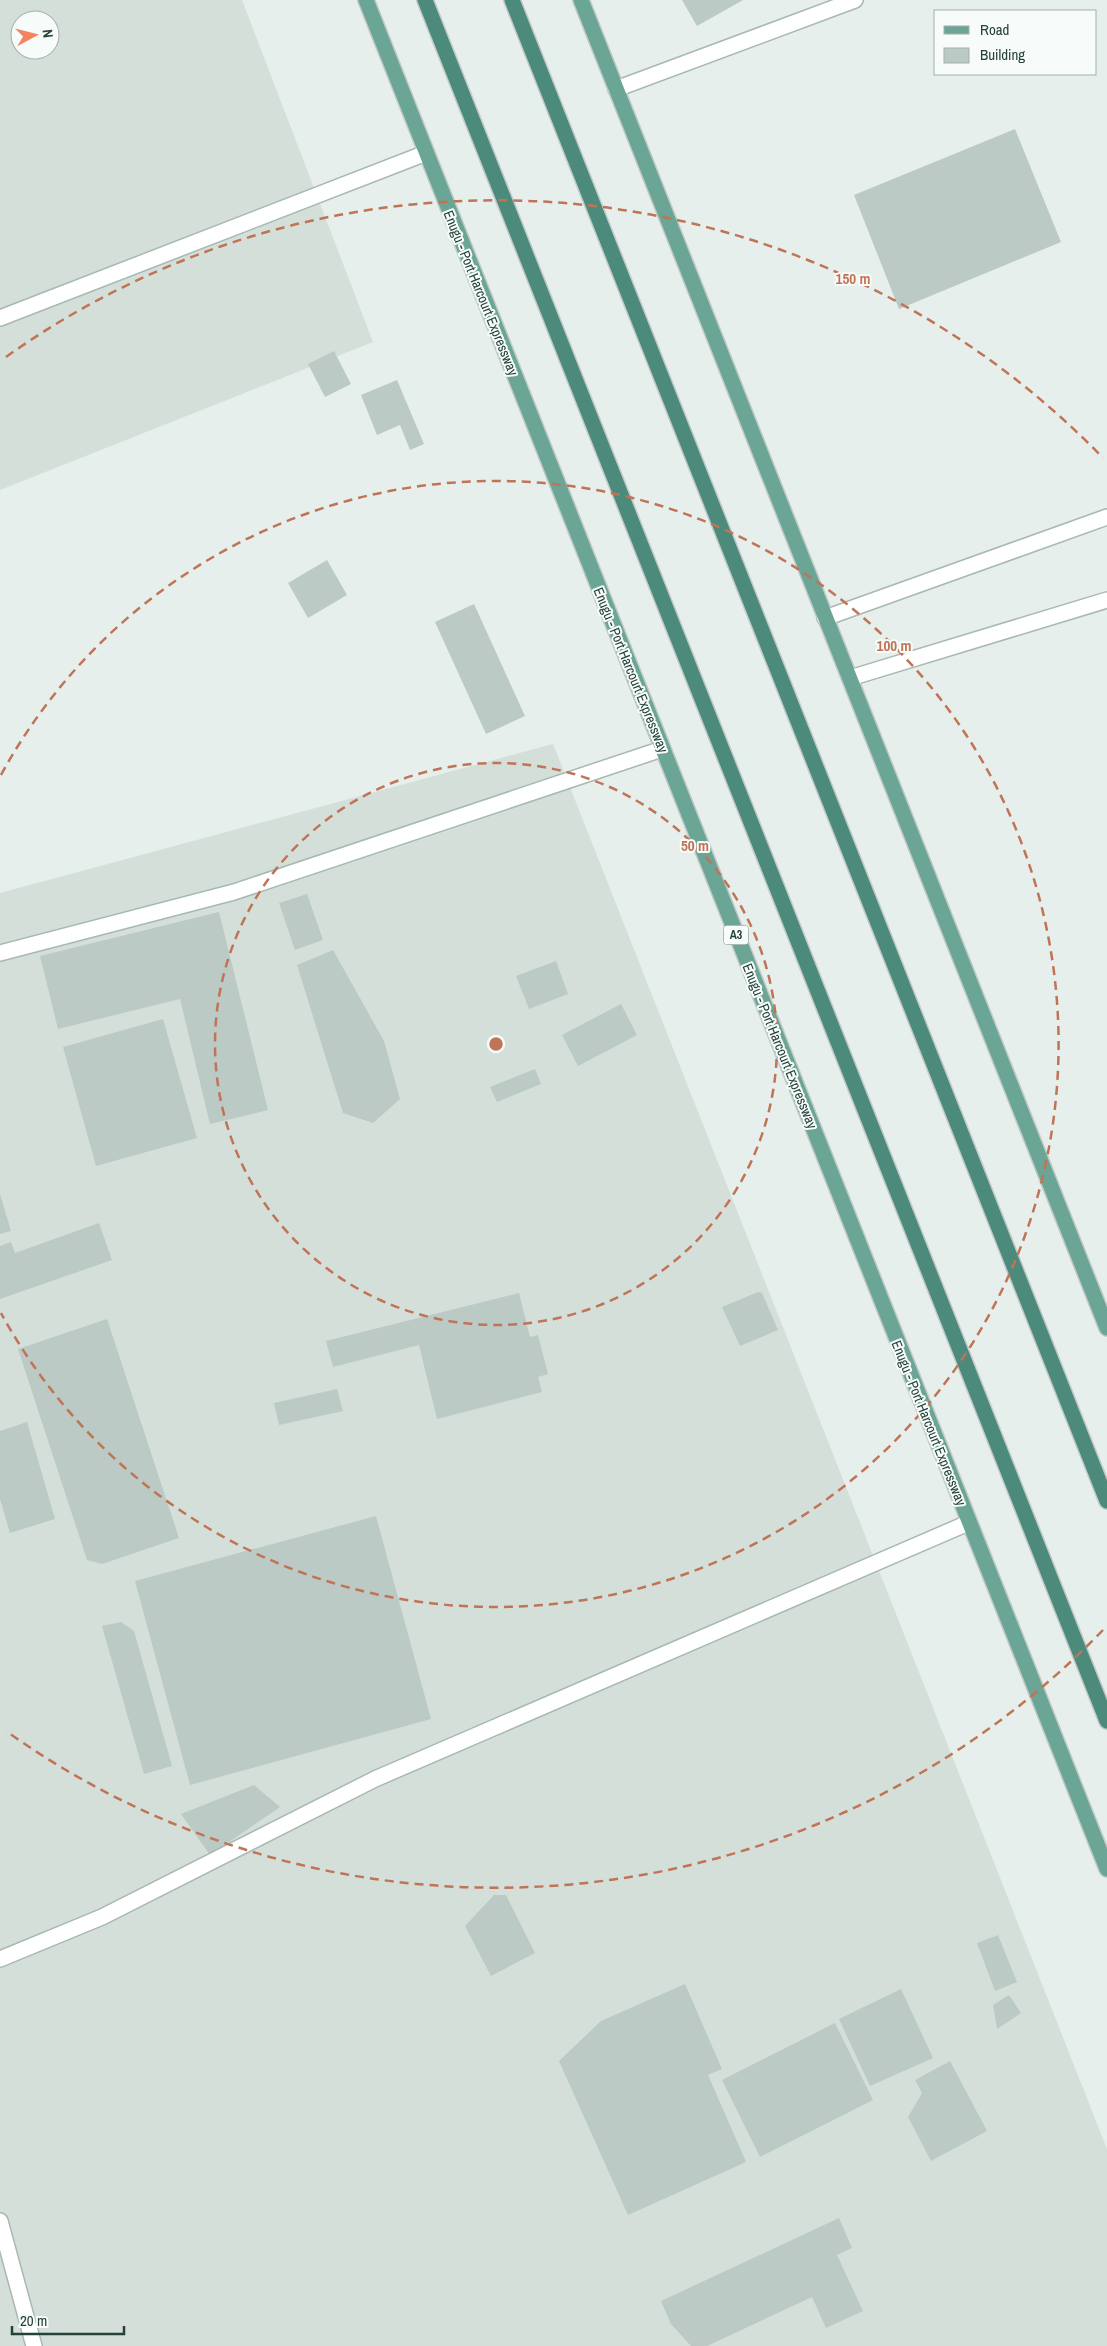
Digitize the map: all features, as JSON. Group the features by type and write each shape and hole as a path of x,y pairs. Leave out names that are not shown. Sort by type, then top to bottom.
{"highway":[{"path":"425,0 1107,1721"},
{"path":"512,0 1107,1501"}],"main road":[{"name":"Enugu - Port Harcourt Expressway","path":"366,0 968,1523 1107,1869"},
{"path":"581,0 1107,1328"}],"lane":[{"path":"616,89 855,0"},
{"path":"0,318 426,153"},
{"path":"825,618 1107,517"},
{"path":"850,678 1107,600"},
{"path":"0,953 234,892 662,749"},
{"path":"0,1959 102,1917 375,1779 968,1523"},
{"path":"0,2221 34,2346"}],"shaded area":[{"path":"0,0 242,0 373,342 0,490"},
{"path":"553,744 1107,2149 1107,2346 0,2346 0,893"}],"building":[{"path":"682,0 743,0 697,26"},
{"path":"1015,129 1061,242 899,309 854,195"},
{"path":"334,351 351,384 325,397 308,364"},
{"path":"397,380 424,444 410,450 400,425 377,435 361,395"},
{"path":"327,560 347,595 308,618 288,583"},
{"path":"474,604 525,716 486,734 435,622"},
{"path":"307,894 323,940 295,950 279,903"},
{"path":"219,912 268,1110 210,1124 180,999 58,1029 40,956"},
{"path":"333,950 384,1041 400,1099 373,1123 343,1113 297,965"},
{"path":"556,961 568,994 529,1009 516,976"},
{"path":"621,1004 637,1035 578,1066 562,1035"},
{"path":"163,1019 197,1138 96,1166 63,1047"},
{"path":"535,1069 541,1084 497,1102 490,1087"},
{"path":"0,1194 11,1231 0,1234"},
{"path":"99,1223 112,1260 0,1299 0,1246 11,1242 15,1253"},
{"path":"758,1292 762,1293 778,1330 740,1346 722,1307"},
{"path":"519,1293 530,1337 538,1335 548,1374 538,1377 542,1392 437,1419 419,1345 333,1367 326,1341"},
{"path":"107,1319 179,1538 102,1564 87,1560 18,1349"},
{"path":"337,1389 343,1411 279,1425 274,1403"},
{"path":"27,1422 55,1519 10,1533 0,1499 0,1431"},
{"path":"376,1516 431,1719 190,1785 135,1581"},
{"path":"121,1622 134,1631 172,1766 144,1774 102,1626"},
{"path":"254,1785 280,1807 210,1855 181,1814"},
{"path":"494,1895 506,1895 535,1953 491,1976 465,1926"},
{"path":"998,1935 1017,1982 995,1991 977,1943"},
{"path":"685,1984 722,2069 708,2075 746,2162 628,2215 559,2061 601,2021"},
{"path":"901,1989 933,2058 870,2086 839,2019"},
{"path":"1009,1995 1021,2013 997,2029 993,2005"},
{"path":"835,2023 873,2100 760,2157 722,2080"},
{"path":"950,2061 987,2131 931,2161 908,2117 922,2093 915,2080"},
{"path":"839,2218 852,2248 837,2255 863,2311 826,2328 812,2297 707,2346 691,2346 671,2324 661,2301"}]}
